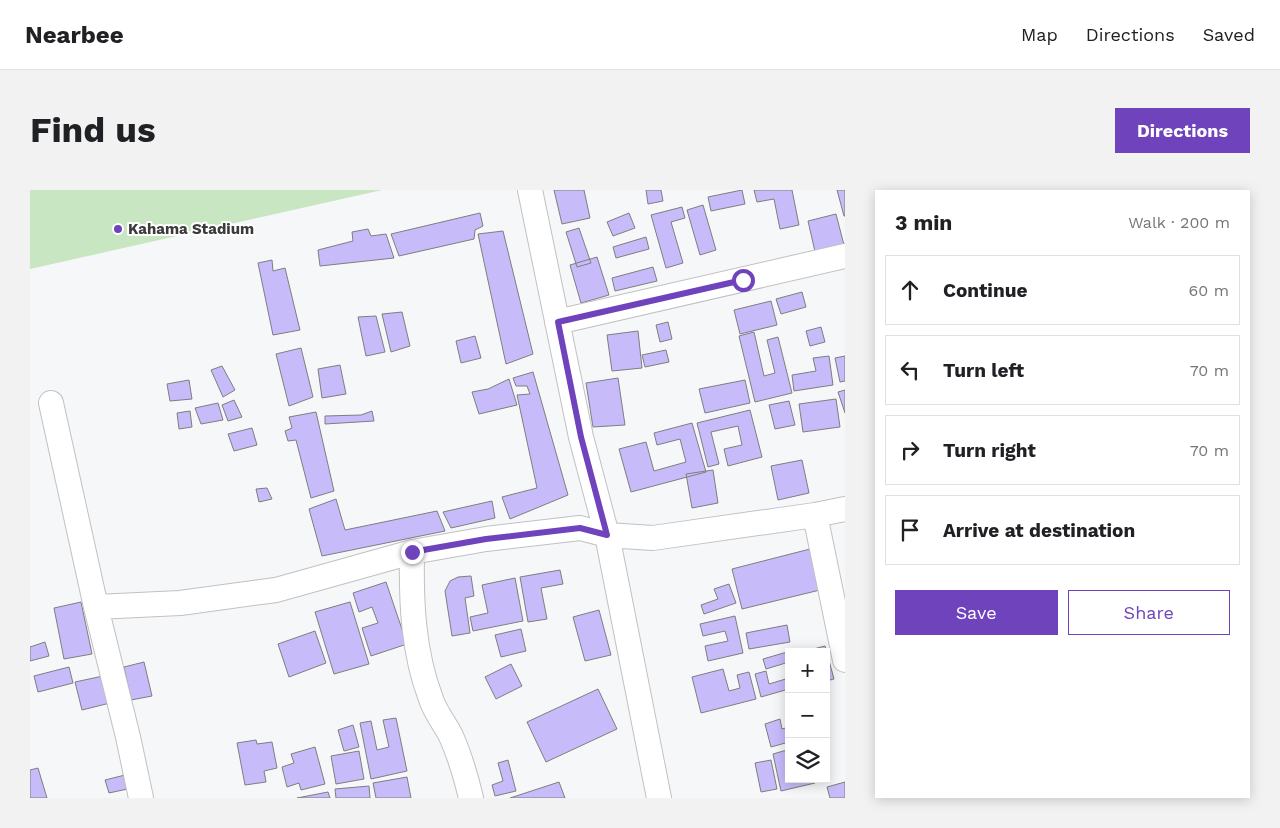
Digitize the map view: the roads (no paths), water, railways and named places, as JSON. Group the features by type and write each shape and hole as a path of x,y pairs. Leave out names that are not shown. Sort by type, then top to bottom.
{"street":[{"path":"530,190 581,437 607,535 659,798"},
{"path":"558,322 845,256"},
{"path":"51,404 141,798"},
{"path":"96,607 180,604 276,590 412,552 486,539 580,528 607,535 652,538 845,509"},
{"path":"815,515 845,660"},
{"path":"412,552 411,593 416,646 431,701 450,734 472,798"}],"place":[{"name":"Kahama Stadium","path":"118,229"}]}
